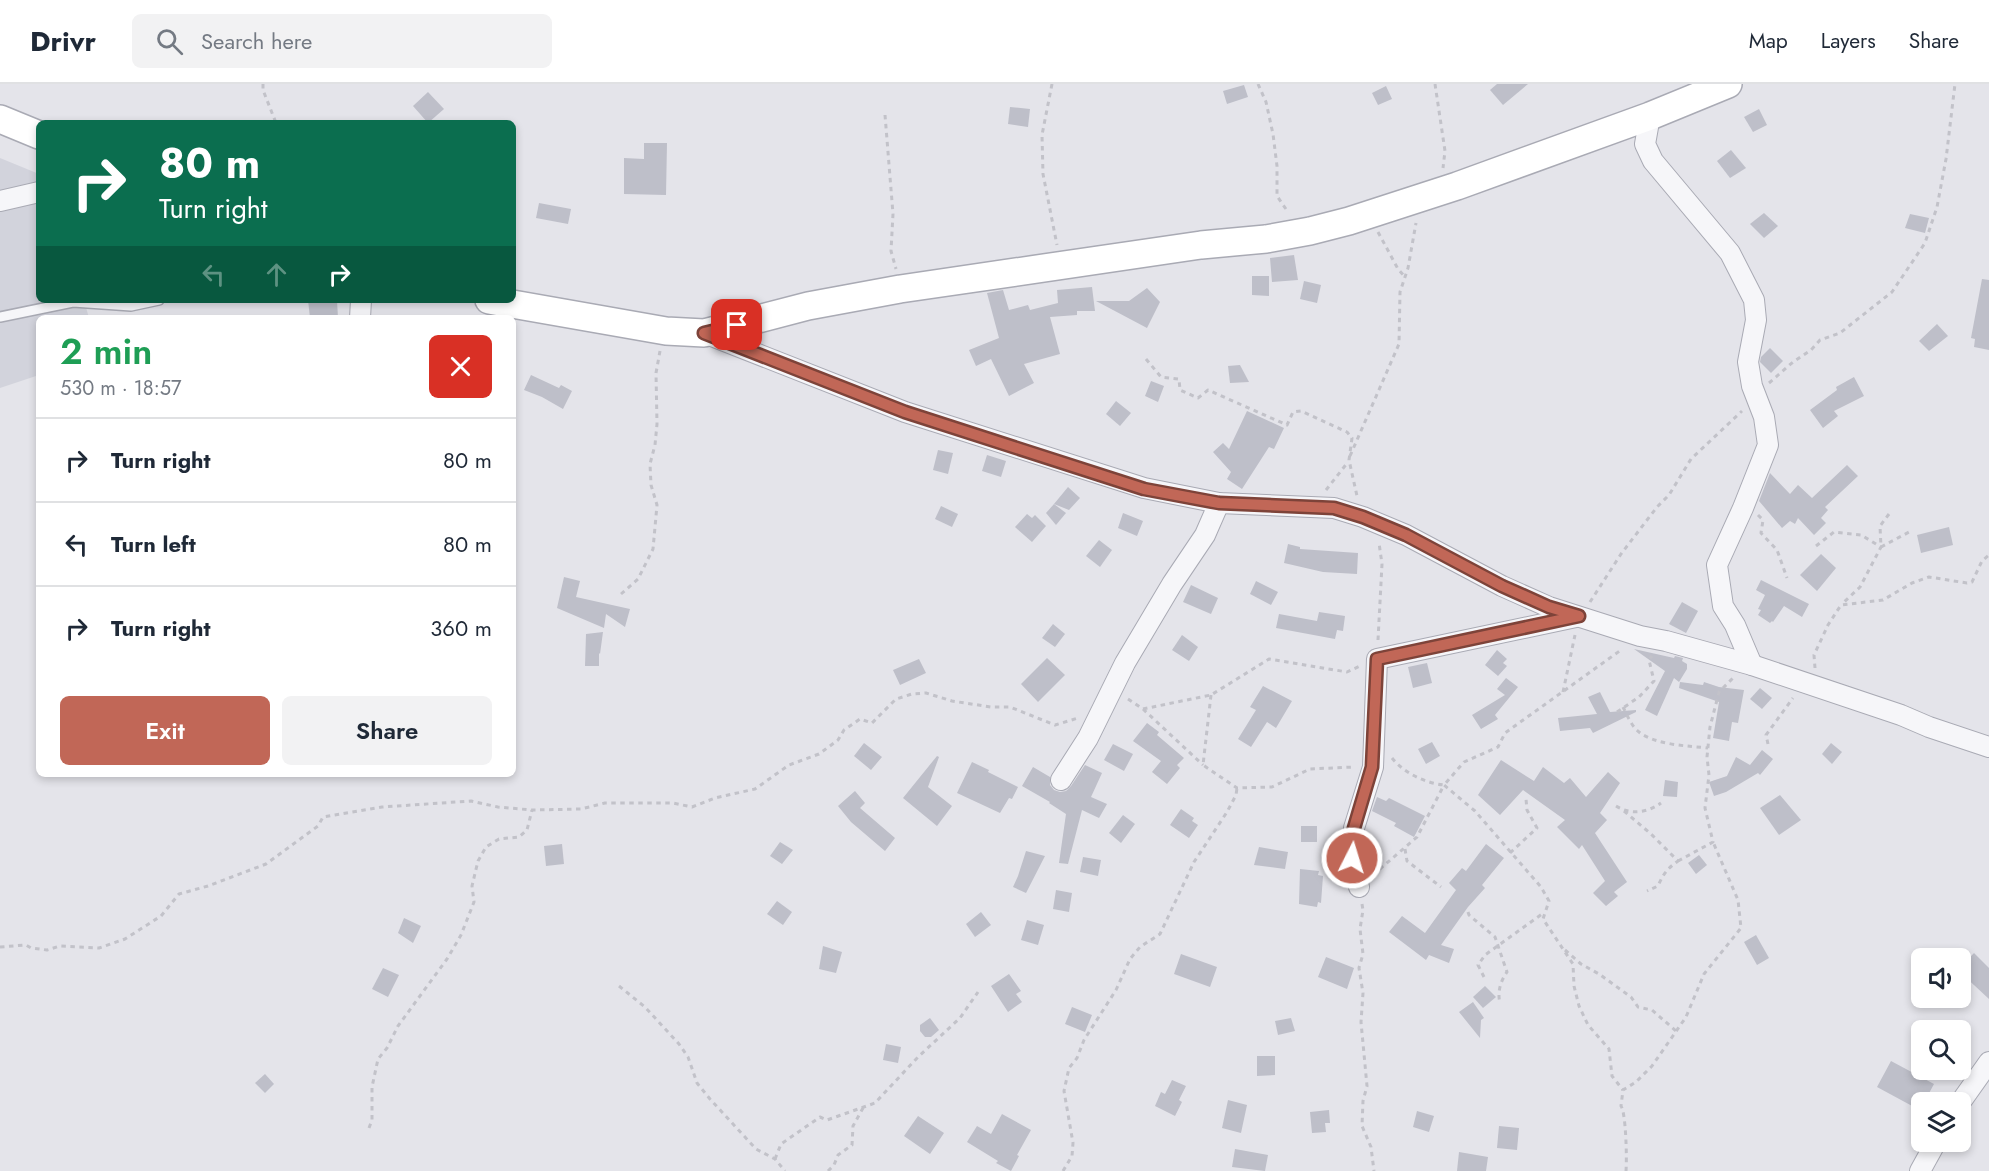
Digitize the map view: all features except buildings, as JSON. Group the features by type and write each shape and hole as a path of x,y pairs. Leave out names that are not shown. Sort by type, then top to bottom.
{"street":[{"path":"506,303 666,331 704,333 808,306 900,289 1201,245 1266,239 1310,231 1428,196 1650,116 1728,84"},
{"path":"1650,116 1645,144 1653,161 1730,253 1754,300 1756,320 1748,362 1752,386 1764,417 1768,445 1745,504 1717,565 1724,606 1752,665"},
{"path":"0,119 36,134"},
{"path":"0,201 36,193"},
{"path":"704,333 905,412 1144,489 1219,503 1334,508 1406,535 1502,586 1549,607 1640,636 1752,665 1989,747"},
{"path":"1061,780 1088,738 1125,663 1172,584 1200,544 1219,503"},
{"path":"1359,887 1352,858 1354,828 1372,767 1377,659 1579,616"},
{"path":"1968,1092 1989,1062"},
{"path":"1920,1171 1930,1152"}],"lane":[{"path":"0,317 68,303"},
{"path":"88,303 131,306 145,303"}],"path":[{"path":"263,84 263,90 275,120"},
{"path":"1052,84 1042,135 1043,174 1061,265"},
{"path":"1258,84 1266,102 1273,134 1277,166 1277,196 1292,217 1310,231"},
{"path":"1312,507 1348,460 1399,344 1400,291 1428,196 1443,168 1445,150 1434,84"},
{"path":"885,114 893,214 891,251 900,289"},
{"path":"1365,216 1379,234 1398,270 1405,277"},
{"path":"621,594 638,579 653,549 657,505 651,485 650,464 657,424 656,373 666,331"},
{"path":"1143,709 1211,695 1269,659 1347,672 1377,659 1382,564 1380,545 1356,494 1348,460 1352,438 1347,432 1301,411 1293,412 1287,424 1208,390 1198,398 1180,390 1179,379 1161,378 1146,359"},
{"path":"1745,504 1763,520 1761,533 1777,550 1786,578"},
{"path":"1768,744 1766,735 1815,670 1814,655 1828,625 1841,605 1860,587 1881,547 1880,526 1889,514"},
{"path":"1881,547 1911,531"},
{"path":"1816,546 1834,532 1861,535 1881,547"},
{"path":"1841,605 1883,600 1912,583 1929,577 1967,584 1972,582 1982,561 1989,555"},
{"path":"1374,1171 1371,1147 1362,1126 1363,1101 1367,1086 1361,1022 1363,993 1359,968 1363,954 1360,929 1364,910 1359,887 1417,837 1444,785 1464,762 1498,747 1505,733 1640,636"},
{"path":"1617,712 1639,697 1654,681 1649,660 1666,641"},
{"path":"1623,1090 1636,1082 1652,1066 1686,1017 1704,974 1741,928 1738,900 1713,842 1706,808 1709,775 1708,748 1710,727 1719,692 1734,676 1752,665"},
{"path":"1113,688 1143,709 1203,765 1237,788 1272,787 1310,769 1372,767"},
{"path":"0,947 26,945 47,950 60,946 99,948 124,939 161,916 179,894 267,864 318,826 323,817 382,807 471,801 498,807 532,810 580,808 605,803 673,804 692,807 715,798 755,789 789,765 819,754 838,740 844,730 860,719 872,723 896,699 912,694 926,693 952,701 991,707 1010,707 1055,725 1101,711"},
{"path":"1203,765 1211,695"},
{"path":"1623,707 1638,732 1681,746 1708,748"},
{"path":"1389,755 1401,769 1430,783 1444,785 1475,811 1541,887 1549,901 1543,919 1574,964 1574,986 1579,1006 1588,1025 1609,1049 1612,1076 1623,1090 1621,1106 1625,1112 1626,1171"},
{"path":"1063,1171 1072,1156 1073,1143 1064,1091 1069,1068 1116,990 1130,959 1140,947 1160,934 1194,862 1227,813 1237,788"},
{"path":"1510,853 1537,828 1527,810 1526,799"},
{"path":"1624,811 1651,810 1661,803"},
{"path":"1616,806 1651,834 1678,861"},
{"path":"369,1128 372,1120 372,1087 378,1059 461,935 474,902 472,886 478,861 486,847 499,839 519,837 527,830 532,810"},
{"path":"1647,891 1658,886 1662,875 1678,861 1713,842"},
{"path":"1405,849 1407,861 1442,887"},
{"path":"1468,912 1496,937 1507,972 1500,986 1498,997 1500,1003"},
{"path":"1484,977 1478,965 1485,955 1544,913"},
{"path":"1560,944 1581,964 1631,997 1638,1007 1652,1010 1676,1031"},
{"path":"619,986 645,1007 679,1044 688,1057 697,1083 710,1099 756,1149 775,1159 785,1171"},
{"path":"775,1159 781,1144 820,1117 827,1120 875,1103 918,1057 960,1018 978,992"},
{"path":"828,1171 834,1165 838,1155 852,1145 853,1126 863,1107"}],"shaded area":[{"path":"0,158 36,173 36,303 85,303 88,315 36,315 36,376 0,388"}],"route":[{"path":"737,325 704,333 905,412 1144,489 1219,503 1334,508 1363,517 1406,535 1502,586 1549,607 1579,616 1377,659 1372,767 1354,828 1352,858"}]}
